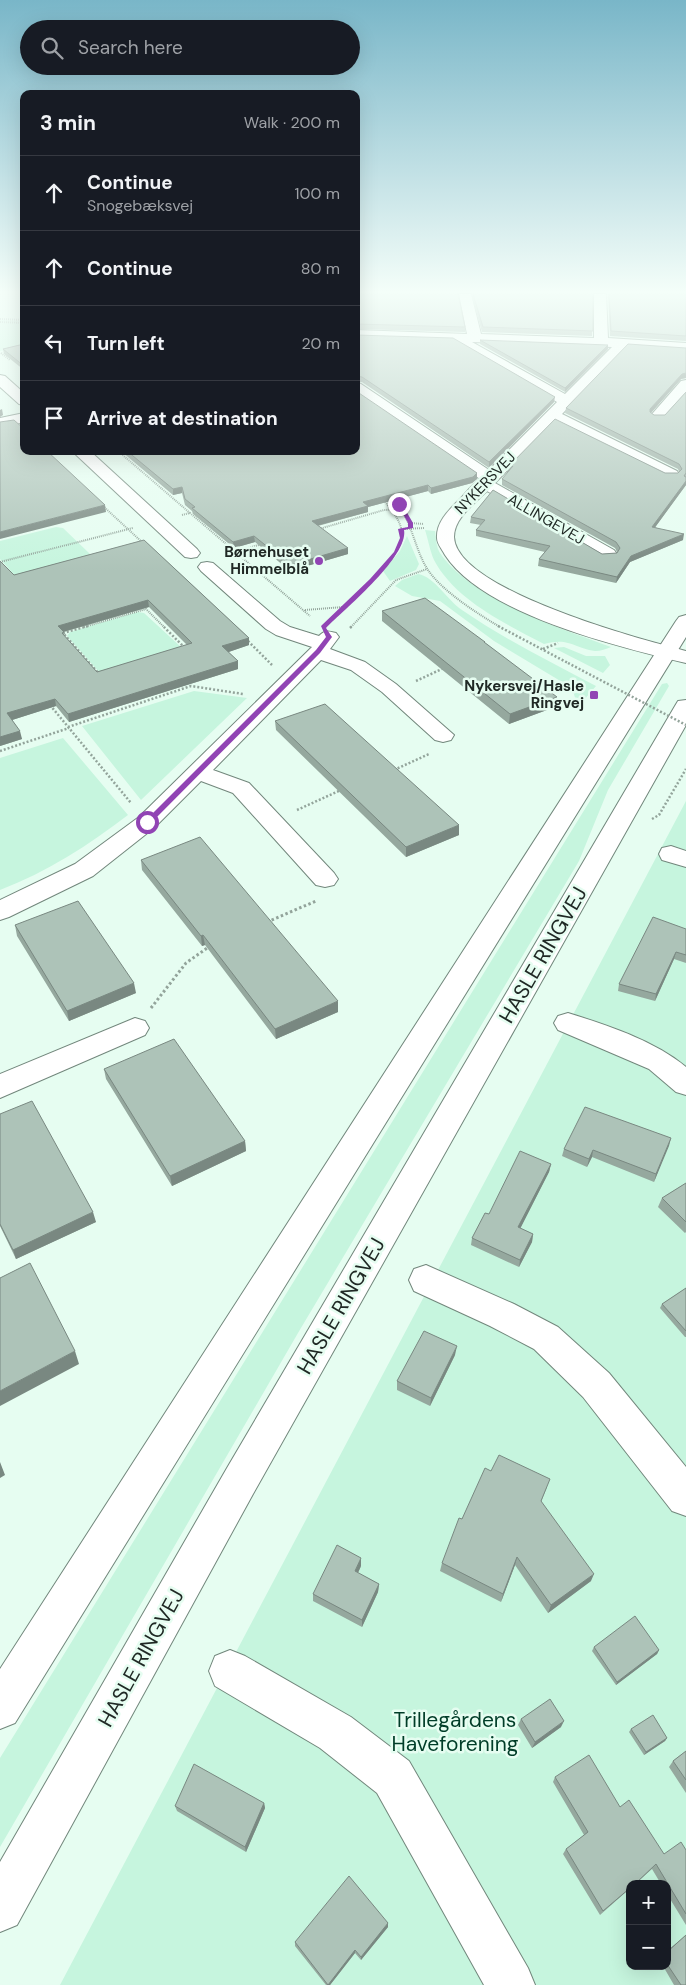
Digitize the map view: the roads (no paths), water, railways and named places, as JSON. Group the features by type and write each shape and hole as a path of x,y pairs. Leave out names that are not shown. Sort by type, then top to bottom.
{"street":[{"path":"8,387 20,397"},
{"path":"541,387 566,401"},
{"name":"NYKERSVEJ","path":"580,387 453,516 446,535 446,544 466,570 522,604 600,633 676,655"},
{"path":"658,416 684,387"},
{"name":"ALLINGEVEJ","path":"360,391 487,480 608,554"},
{"path":"552,415 671,474"},
{"path":"0,422 20,418"},
{"path":"84,455 159,521 191,553"},
{"path":"207,567 273,624 283,631 323,640 392,691 443,735"},
{"path":"0,1708 676,655 686,621"},
{"path":"0,911 84,870 147,822 272,698 323,640"},
{"name":"HASLE RINGVEJ","path":"0,1908 240,1481 686,706"},
{"path":"198,772 241,788 326,879"},
{"path":"568,1023 629,1046 659,1061 686,1084"},
{"path":"0,1087 135,1028"},
{"path":"426,1280 502,1315 546,1338 596,1386 686,1497"},
{"path":"230,1671 347,1738 371,1755 393,1776 511,1985"}],"place":[{"name":"Børnehuset Himmelblå","path":"319,561"},
{"name":"Nykersvej/Hasle Ringvej","path":"594,695"}],"park label":[{"name":"Trillegårdens Haveforening","path":"455,1732"}]}
